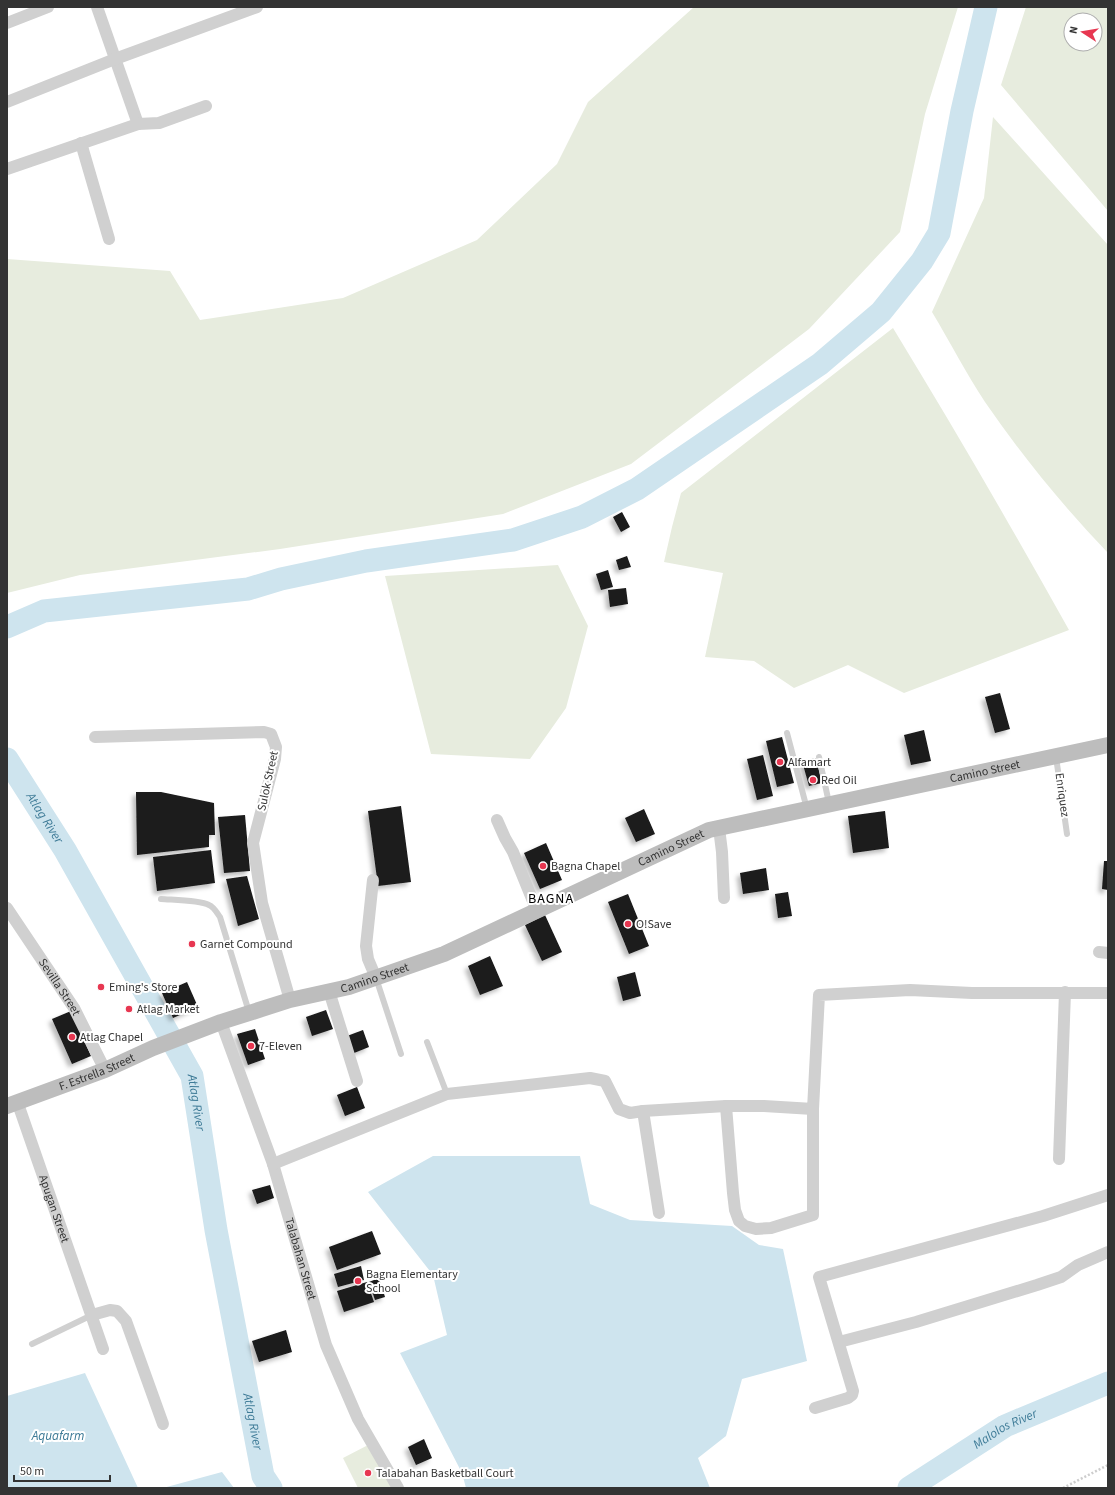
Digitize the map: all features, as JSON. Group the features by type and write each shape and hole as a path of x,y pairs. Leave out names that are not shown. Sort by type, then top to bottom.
{"main road":[{"name":"Camino Street","path":"186,1035 249,1012 290,1000 349,987 444,954 709,830 1108,745"},
{"name":"F. Estrella Street","path":"12,1104 105,1070 186,1035"}],"street":[{"path":"7,23 48,7"},
{"path":"97,7 138,124"},
{"path":"7,102 115,59 257,7"},
{"path":"7,169 138,124 159,123 206,106"},
{"path":"81,143 109,239"},
{"name":"Sulok Street","path":"95,737 264,732 270,734 276,747 275,759 254,843 262,902 290,1000"},
{"path":"497,820 504,838 513,852 537,911"},
{"path":"719,828 722,852 724,898"},
{"path":"372,880 366,946 368,959 376,978"},
{"name":"Sevilla Street","path":"7,908 74,1008 105,1070"},
{"path":"726,1106 733,1194 735,1210 739,1221 745,1226 756,1229 771,1228 813,1215 813,1109 819,995 910,990 972,993 1108,992"},
{"path":"329,991 357,1081"},
{"path":"1059,1159 1065,992"},
{"name":"Talabahan Street","path":"222,1022 273,1164 326,1345 358,1419 398,1488"},
{"path":"273,1164 447,1094 590,1078 605,1081 620,1109 630,1113 726,1106 764,1106 813,1109"},
{"name":"Apugan Street","path":"12,1104 103,1349"},
{"path":"643,1111 659,1213"},
{"path":"815,1408 848,1398 852,1395 853,1391 819,1277 1043,1216 1108,1195"},
{"path":"839,1342 916,1322 1037,1286 1061,1277 1078,1265 1108,1252"},
{"path":"92,1316 110,1310 117,1311 126,1321 163,1424"}],"lane":[{"path":"787,733 807,808"},
{"name":"Enriquez","path":"1056,756 1067,834"},
{"path":"819,757 830,803"},
{"path":"161,899 209,905 215,910 220,917 249,1012"},
{"path":"376,978 401,1054"},
{"path":"428,1042 447,1094"},
{"path":"32,1344 92,1316"}],"path":[{"path":"1063,1488 1108,1466"}],"shaded area":[{"path":"694,7 958,7 925,114 900,232 809,329 631,464 503,514 280,549 80,575 7,593 7,259 170,271 200,320 343,298 477,240 557,164 588,102"},
{"path":"1026,7 1108,7 1108,211 1001,85"},
{"path":"993,117 1108,245 1108,553 1044,480 999,422 978,391 932,312 984,198"},
{"path":"893,328 982,478 1069,630 904,693 848,665 794,688 754,661 705,657 723,573 664,562 681,493"},
{"path":"558,565 588,626 566,708 530,759 431,754 385,576"},
{"name":"Talabahan Basketball Court","path":"370,1444 392,1488 358,1488 343,1458"}],"water":[{"path":"433,1156 580,1156 590,1204 630,1220 732,1226 759,1245 783,1249 807,1361 742,1379 726,1436 698,1458 710,1488 466,1488 462,1473 400,1353 447,1335 433,1275 368,1192"},
{"name":"Aquafarm","path":"85,1373 138,1488 7,1488 7,1396"},
{"path":"222,1472 234,1488 163,1488"}],"building":[{"path":"622,512 630,527 621,532 613,517"},
{"path":"627,556 631,567 619,570 616,560"},
{"path":"608,570 613,587 601,590 596,574"},
{"path":"626,588 628,604 610,607 608,590"},
{"path":"1000,693 1010,729 995,733 985,697"},
{"path":"924,730 931,761 911,765 904,735"},
{"name":"Alfamart","path":"782,737 794,783 777,787 766,741"},
{"path":"763,755 773,796 757,800 747,759"},
{"path":"816,758 822,783 809,786 802,761"},
{"path":"136,792 161,792 214,803 215,835 209,835 209,847 137,855"},
{"path":"401,806 411,882 378,886 368,811"},
{"path":"644,809 655,834 636,842 625,818"},
{"path":"885,811 889,848 853,853 848,816"},
{"path":"245,815 250,871 224,873 218,817"},
{"name":"Bagna Chapel","path":"546,843 562,880 540,889 524,853"},
{"path":"211,850 215,883 157,891 153,857"},
{"path":"1104,861 1108,861 1108,890 1102,889"},
{"path":"766,868 769,890 743,894 740,873"},
{"path":"247,876 259,919 238,926 226,879"},
{"path":"788,892 792,916 778,918 775,894"},
{"name":"O!Save","path":"628,894 649,946 629,954 608,902"},
{"path":"545,915 562,952 542,961 525,925"},
{"path":"490,956 503,986 480,995 468,966"},
{"path":"635,972 641,996 623,1001 617,977"},
{"path":"187,982 198,1007 173,1018 162,993"},
{"path":"326,1010 333,1029 312,1036 306,1017"},
{"name":"Atlag Chapel","path":"71,1011 91,1056 72,1064 52,1019"},
{"name":"7-Eleven","path":"255,1029 265,1059 248,1065 237,1034"},
{"path":"363,1030 369,1047 354,1053 347,1036"},
{"path":"357,1087 365,1108 345,1116 337,1095"},
{"path":"270,1185 274,1198 257,1204 252,1190"},
{"path":"372,1231 381,1254 337,1270 329,1247"},
{"path":"361,1266 364,1280 338,1287 334,1274"},
{"path":"379,1278 385,1297 375,1300 369,1282"},
{"path":"367,1282 374,1302 344,1312 337,1291"},
{"path":"286,1330 292,1352 259,1362 252,1341"},
{"path":"424,1439 432,1458 416,1465 408,1447"}],"waterway":[{"path":"7,627 44,611 248,589 281,579 366,561 513,540 582,517 637,489 820,364 881,312 922,261 939,233 962,111 986,7"},
{"name":"Atlag River","path":"7,759 65,850 192,1076 216,1230 263,1476 271,1488"},
{"name":"Malolos River","path":"909,1488 1005,1426 1108,1383"}],"place":[{"name":"Alfamart","path":"780,762"},
{"name":"Red Oil","path":"813,780"},
{"name":"Bagna Chapel","path":"543,866"},
{"name":"O!Save","path":"628,924"},
{"name":"Garnet Compound","path":"192,944"},
{"name":"Eming's Store","path":"101,987"},
{"name":"Atlag Market","path":"129,1009"},
{"name":"Atlag Chapel","path":"72,1037"},
{"name":"7-Eleven","path":"251,1046"},
{"name":"Bagna Elementary School","path":"358,1281"},
{"name":"Talabahan Basketball Court","path":"368,1473"}],"district":[{"name":"BAGNA","path":"551,899"}]}
